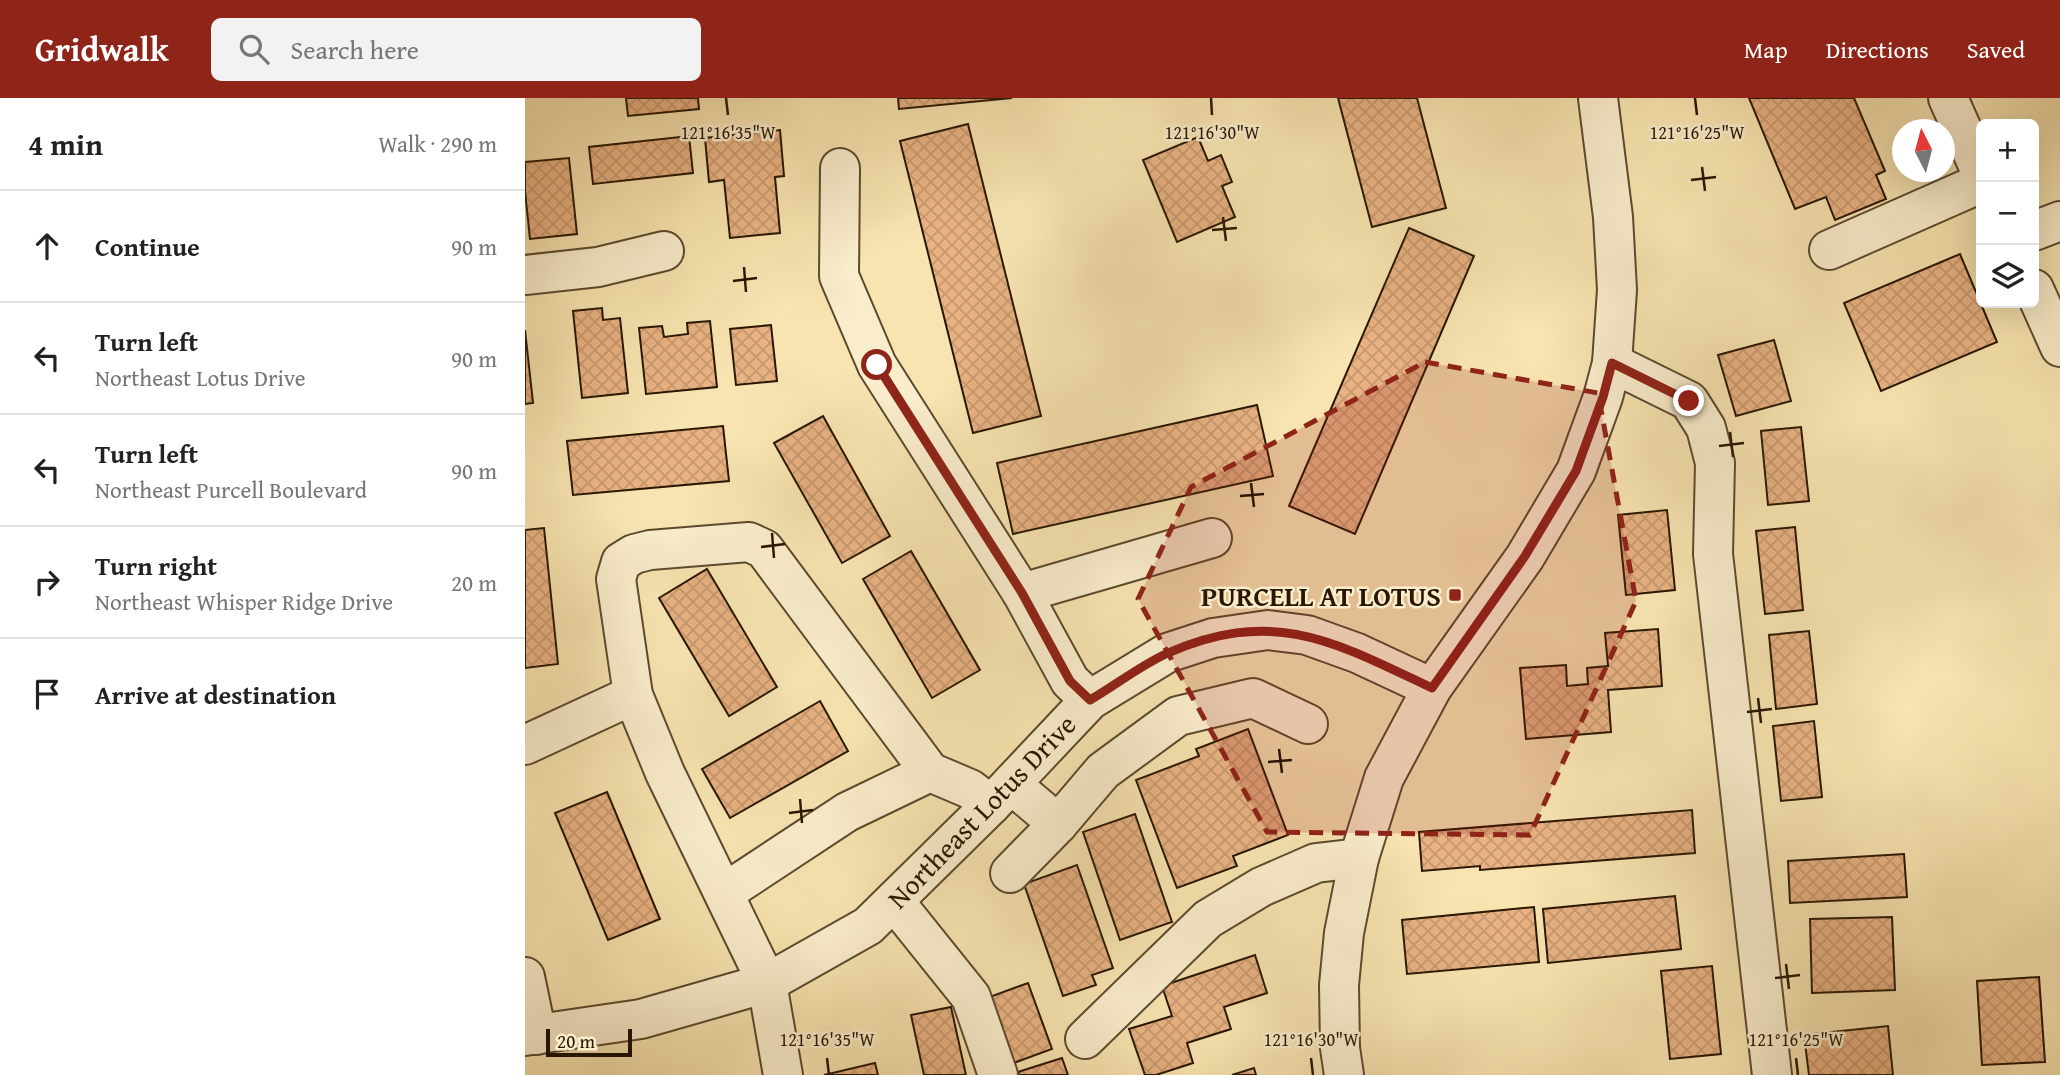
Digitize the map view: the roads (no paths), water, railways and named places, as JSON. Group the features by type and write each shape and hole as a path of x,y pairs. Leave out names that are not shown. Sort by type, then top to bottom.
{"street":[{"path":"1344,1075 1340,1048 1339,985 1344,933 1359,858 1384,778 1432,688 1525,556 1576,471 1603,397 1612,363 1617,290 1613,217 1598,98"},
{"path":"1948,98 1976,161"},
{"path":"840,168 839,276 877,365 1022,593 1070,681 1090,700"},
{"path":"1829,250 1976,185"},
{"path":"2039,229 2060,221"},
{"path":"525,275 598,267 664,251"},
{"path":"2039,300 2060,347"},
{"path":"1612,363 1689,401 1706,428 1715,463 1713,554 1772,1075"},
{"path":"1022,593 1212,538"},
{"path":"778,1073 767,983 665,773 633,695 616,579 621,562 634,554 650,550 748,542 764,548 930,772 970,789 1001,794 1058,824"},
{"name":"Northeast Lotus Drive","path":"531,1036 641,1019 767,983 868,926 1001,794 1090,700 1167,653 1213,638 1268,629 1307,635 1357,653 1432,688"},
{"path":"525,745 633,695"},
{"path":"1010,873 1058,824 1103,771 1178,716 1253,698 1308,724"},
{"path":"724,893 847,812 930,772"},
{"path":"1085,1039 1208,919 1261,887 1316,863 1359,858"},
{"path":"894,901 971,998 998,1075"},
{"path":"525,977 531,1036"}],"place":[{"name":"PURCELL AT LOTUS","path":"1455,595"}]}
